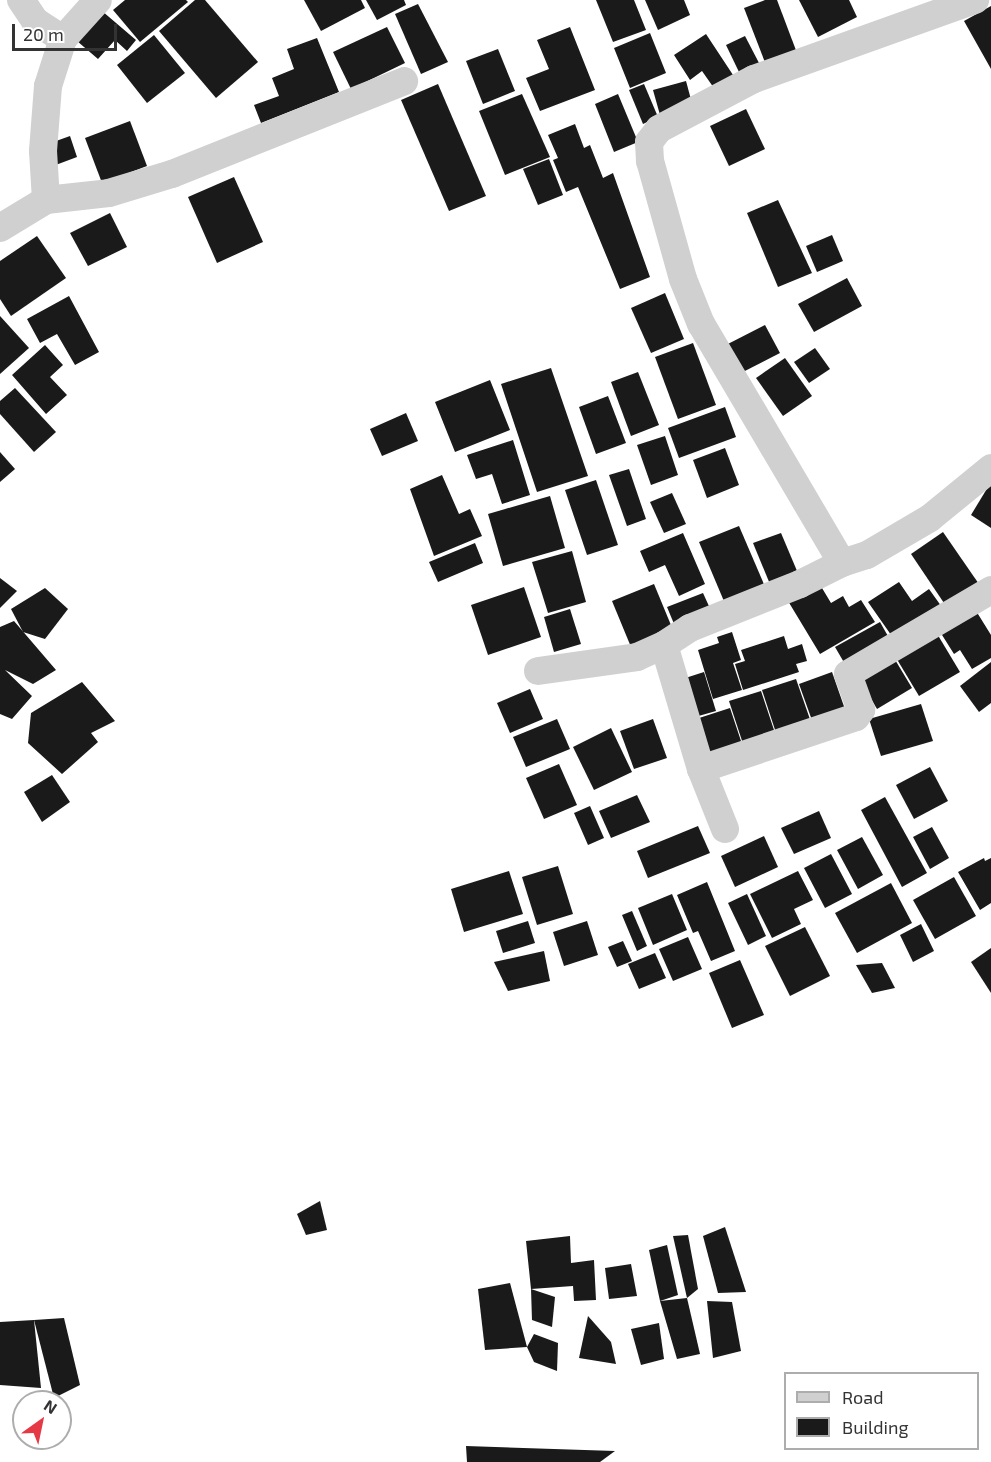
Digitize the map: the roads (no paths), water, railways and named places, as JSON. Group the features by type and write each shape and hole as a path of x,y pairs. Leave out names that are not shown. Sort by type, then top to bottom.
{"street":[{"path":"21,0 35,21 63,39"},
{"path":"46,200 45,109 48,86 63,39 98,0"},
{"path":"842,563 700,324 683,279 650,161 649,142 659,129 754,79 975,0"},
{"path":"0,228 46,200 109,193 161,178 404,81"},
{"path":"538,670 627,659 664,645 690,628 875,551 930,518 991,468"},
{"path":"701,769 856,717 861,710 848,674 991,590"},
{"path":"664,645 701,769 725,829"}]}
